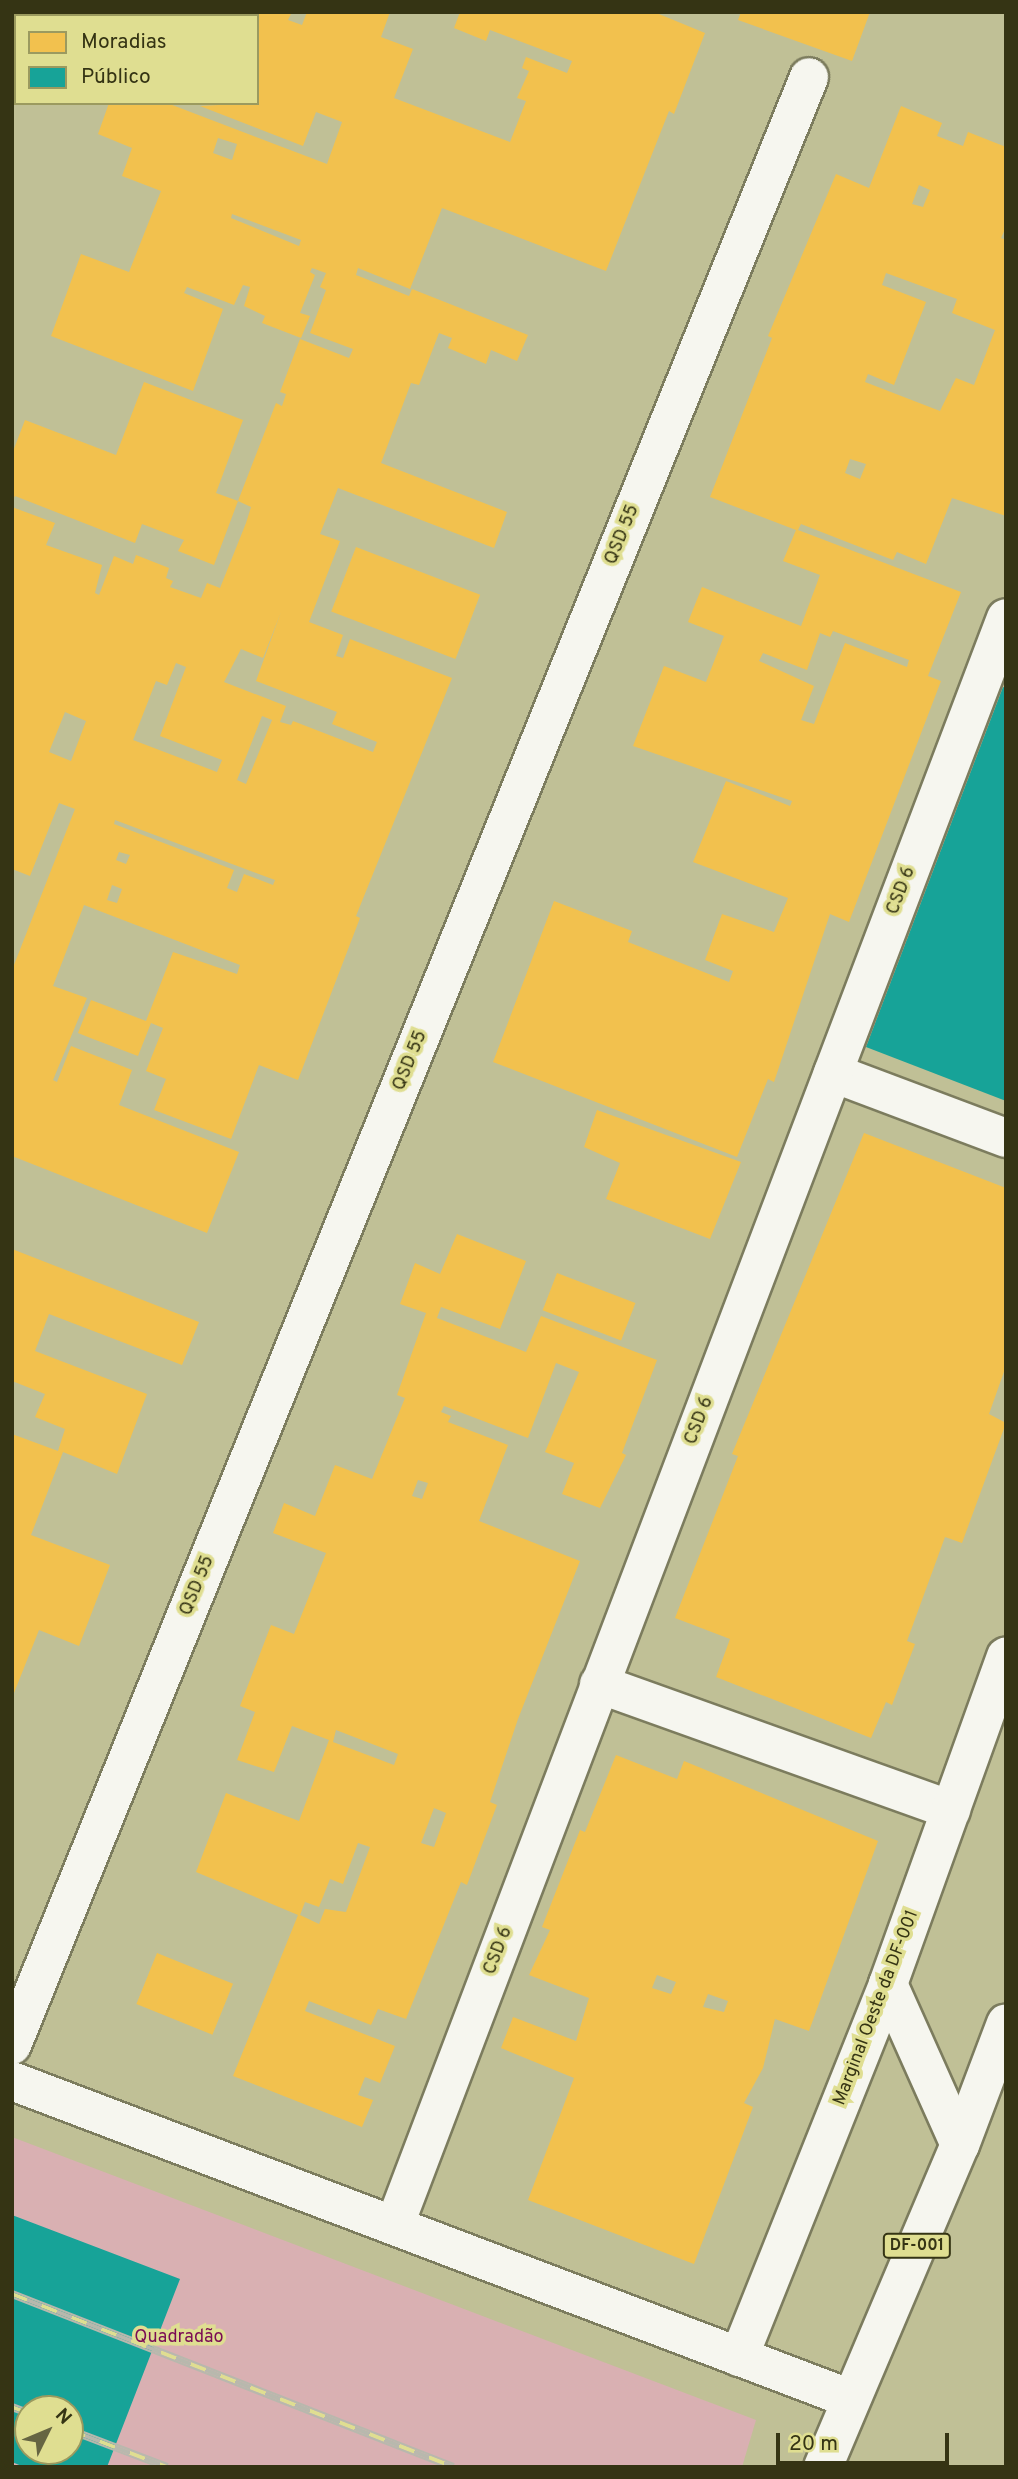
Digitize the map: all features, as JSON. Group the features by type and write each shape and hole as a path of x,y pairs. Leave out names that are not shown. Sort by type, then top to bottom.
{"main road":[{"name":"QSD 55","path":"12,2045 809,77"},
{"name":"CSD 6","path":"395,2224 1006,618"},
{"path":"832,1073 1006,1138"},
{"name":"Marginal Oeste da DF-001","path":"739,2357 888,1984 1006,1657"},
{"path":"599,1684 951,1810"},
{"path":"888,1984 960,2145"},
{"name":"DF-001","path":"823,2467 960,2145 1006,2023"},
{"path":"12,2081 395,2224 850,2399"}],"green space":[{"name":"Quadradão","path":"12,2137 756,2420 742,2467 12,2467"}],"building: Moradias":[{"path":"189,12 292,12 288,20 302,25 307,12 390,12 381,37 413,49 394,98 510,142 526,101 517,98 529,71 522,68 526,57 567,73 572,61 490,30 486,41 454,28 460,12 654,12 705,33 674,114 669,111 606,271 442,208 410,289 358,268 356,275 409,296 412,289 528,335 517,361 491,350 486,364 448,348 452,338 439,333 419,385 411,383 381,463 507,512 494,548 338,488 320,534 340,541 309,622 343,635 336,656 343,658 350,639 452,678 356,916 360,918 298,1080 259,1065 231,1139 154,1110 166,1079 146,1071 163,1028 151,1023 138,1056 93,1039 78,1033 91,1000 146,1021 173,952 237,974 240,965 84,905 53,986 87,998 53,1080 57,1082 71,1046 132,1070 119,1105 239,1152 207,1233 12,1156 12,970 75,809 59,803 30,876 12,869 12,507 55,523 46,545 102,565 95,593 99,595 114,556 133,564 136,555 169,568 166,578 173,581 170,587 201,598 207,583 220,588 246,523 251,507 238,501 276,403 282,406 286,394 280,392 300,339 349,358 353,349 310,333 326,290 320,287 326,273 312,268 310,272 315,275 300,313 310,316 301,338 262,323 265,316 244,306 250,287 243,285 234,305 187,287 184,293 223,309 193,391 51,336 81,254 129,272 161,191 122,176 132,148 98,134 108,105 172,105 327,164 342,122 316,112 303,146 200,106 259,105 259,14","holes":["218,138 237,144 232,160 213,153","232,214 301,240 299,246 231,218","281,612 256,681 337,712 332,724 377,742 373,752 293,721 291,725 280,722 286,706 224,682 241,649 263,658","176,663 186,667 160,736 222,760 217,772 133,740 156,681 167,685","65,712 86,721 71,761 49,752","262,716 272,720 246,784 237,780","115,820 275,880 273,885 244,874 237,892 227,888 234,870 114,824","119,852 130,855 126,864 116,860","112,885 122,889 117,903 107,900"]},
{"path":"741,12 870,12 852,61 738,20"},
{"path":"901,106 942,123 937,136 963,146 968,132 1006,147 1006,227 1001,238 1006,240 1006,516 952,498 926,564 897,552 893,560 801,524 798,530 961,592 928,676 941,681 849,922 830,914 774,1082 768,1079 737,1157 493,1062 554,901 632,931 628,942 729,982 733,971 705,960 722,914 774,932 788,898 693,862 726,781 790,806 792,801 633,746 664,666 706,682 724,636 688,622 702,587 801,626 820,575 783,561 796,530 710,497 772,338 768,336 836,174 869,188","holes":["919,185 930,190 923,207 912,204","886,273 957,299 952,313 995,330 974,385 956,378 940,411 865,382 868,374 894,385 926,302 882,285","850,459 866,464 860,479 845,473","833,631 909,660 907,667 845,643 814,724 801,720 814,686 759,661 763,653 807,670 820,633 830,637"]},
{"path":"144,382 243,420 216,493 238,501 214,565 178,551 184,540 142,524 135,543 15,496 12,501 12,454 25,420 116,455"},
{"path":"356,547 480,595 455,659 331,611"},
{"path":"597,1110 741,1162 710,1239 606,1199 620,1163 584,1147"},
{"path":"864,1133 1006,1188 1006,1366 989,1414 1006,1423 962,1543 945,1537 907,1641 915,1644 892,1705 886,1702 871,1738 716,1677 730,1639 675,1618 738,1456 732,1454"},
{"path":"457,1234 526,1261 500,1329 441,1307 437,1318 526,1352 541,1316 657,1360 622,1453 626,1455 600,1508 562,1494 574,1463 545,1452 579,1372 556,1363 528,1438 444,1406 441,1412 451,1416 448,1422 508,1445 479,1521 580,1561 518,1719 490,1802 497,1805 467,1885 461,1882 406,2019 378,2009 371,2025 309,2001 305,2011 395,2046 380,2083 365,2077 358,2095 373,2100 362,2127 233,2076 298,1915 196,1872 226,1793 299,1821 329,1740 292,1726 274,1772 237,1760 255,1712 240,1706 271,1625 294,1634 326,1553 273,1533 284,1503 315,1516 335,1465 372,1479 405,1398 397,1395 426,1313 400,1304 415,1263 440,1274","holes":["418,1480 428,1483 422,1499 412,1496","336,1730 398,1754 394,1765 333,1742","434,1808 446,1813 434,1847 421,1843","358,1843 370,1847 346,1912 325,1909 319,1924 300,1915 305,1902 319,1907 330,1879 343,1884"]},
{"path":"12,1249 199,1322 182,1365 49,1314 35,1351 147,1394 117,1474 63,1452 31,1535 110,1565 79,1646 39,1630 12,1698 12,1434 58,1451 65,1429 35,1417 45,1394 12,1381"},
{"path":"557,1273 635,1303 621,1340 543,1310"},
{"path":"616,1755 677,1779 684,1761 878,1841 809,2031 775,2019 763,2068 744,2103 753,2107 694,2264 528,2200 574,2078 501,2048 513,2017 576,2041 589,1998 529,1975 550,1930 542,1927 580,1830 585,1832","holes":["657,1975 676,1982 671,1994 652,1988","708,1994 728,2001 724,2012 703,2007"]},
{"path":"157,1953 233,1984 212,2035 136,2004"}],"building: Público":[{"path":"1003,687 1006,688 1006,1101 866,1047"},
{"path":"12,2215 180,2279 107,2467 19,2465 84,2465 84,2395 14,2395 14,2463"}],"railway":[{"path":"12,2294 453,2467"},
{"path":"84,2435 167,2467"}]}
